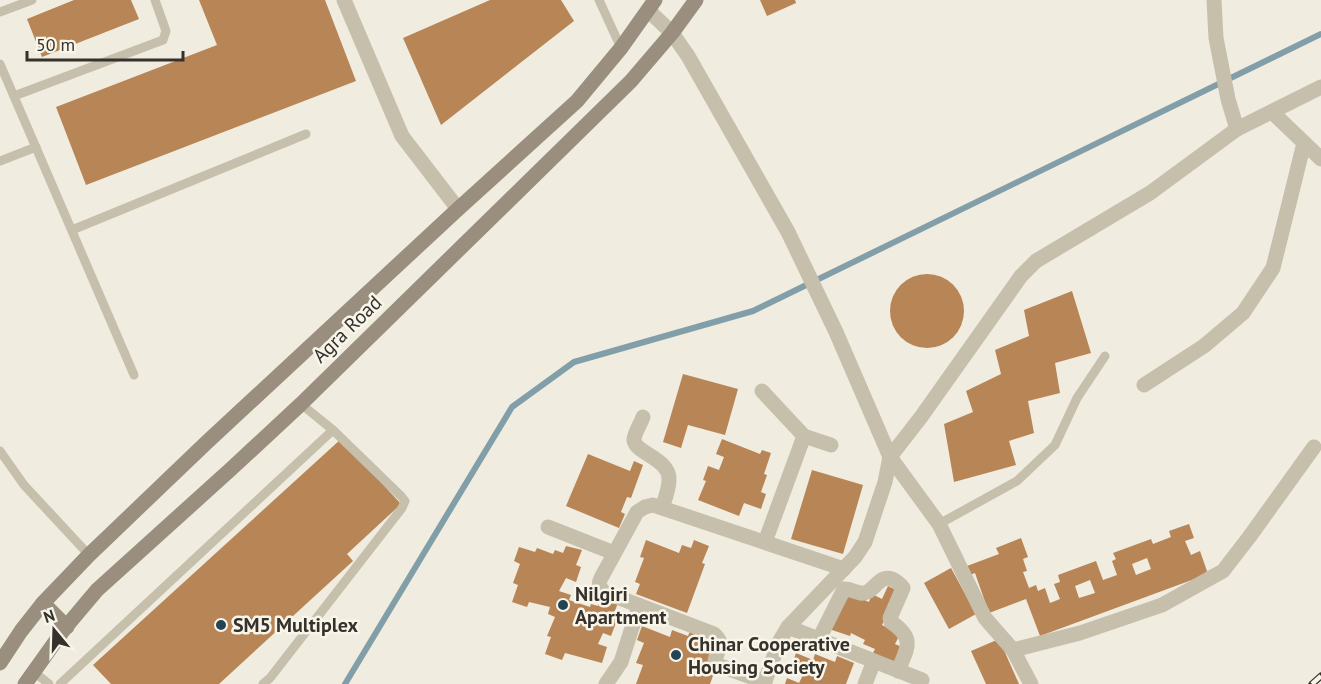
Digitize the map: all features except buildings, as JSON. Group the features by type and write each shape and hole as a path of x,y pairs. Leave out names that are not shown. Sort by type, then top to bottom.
{"main road":[{"name":"Agra Road","path":"30,678 97,590 301,404 623,89 672,33 696,0"},
{"name":"Agra Road","path":"0,663 43,603 89,555 206,443 577,101 621,48 652,5"},
{"path":"43,603 67,627"}],"street":[{"path":"344,0 402,136 458,209"},
{"path":"1215,0 1216,38 1228,99 1237,129"},
{"path":"652,5 688,56 788,232 836,332 890,457 939,524 985,618 1013,650 1031,684"},
{"path":"844,569 653,505 637,513 598,583 604,592 714,634 721,642 714,660 715,664 765,683 779,642 788,627 844,569 855,557 865,542 885,482 890,457 1021,276 1036,261 1150,194 1237,129 1321,87"},
{"path":"1272,112 1321,159"},
{"path":"1144,385 1204,346 1243,313 1273,268 1304,143"},
{"path":"762,391 804,436 831,445"},
{"path":"643,417 634,442 637,447 662,463 667,469 669,481 662,508"},
{"path":"765,542 804,436"},
{"path":"1013,650 1080,633 1162,605 1223,571 1314,447"},
{"path":"549,527 614,553"},
{"path":"819,639 844,589 860,593 867,592 880,580 891,579 903,588 890,618 891,622 903,632 908,642 898,671"},
{"path":"606,684 621,662 639,606"},
{"path":"788,627 924,683"},
{"path":"865,684 874,661"}],"lane":[{"path":"0,12 32,0"},
{"path":"14,96 163,40 166,31 155,0"},
{"path":"599,0 621,48"},
{"path":"0,64 134,375"},
{"path":"72,230 306,134"},
{"path":"0,161 36,147"},
{"path":"939,524 1017,481 1055,445 1077,398 1105,356"},
{"path":"263,684 402,508 405,501 333,430 301,404"},
{"path":"60,684 333,430"},
{"path":"0,451 24,485 89,555"},
{"path":"30,678 49,684"}],"waterway":[{"path":"345,684 512,407 574,362 753,311 1321,34"}],"railway":[{"path":"1312,684 1321,676"}],"place":[{"name":"Nilgiri Apartment","path":"563,605"},
{"name":"SM5 Multiplex","path":"221,625"},
{"name":"Chinar Cooperative Housing Society","path":"676,655"}]}
